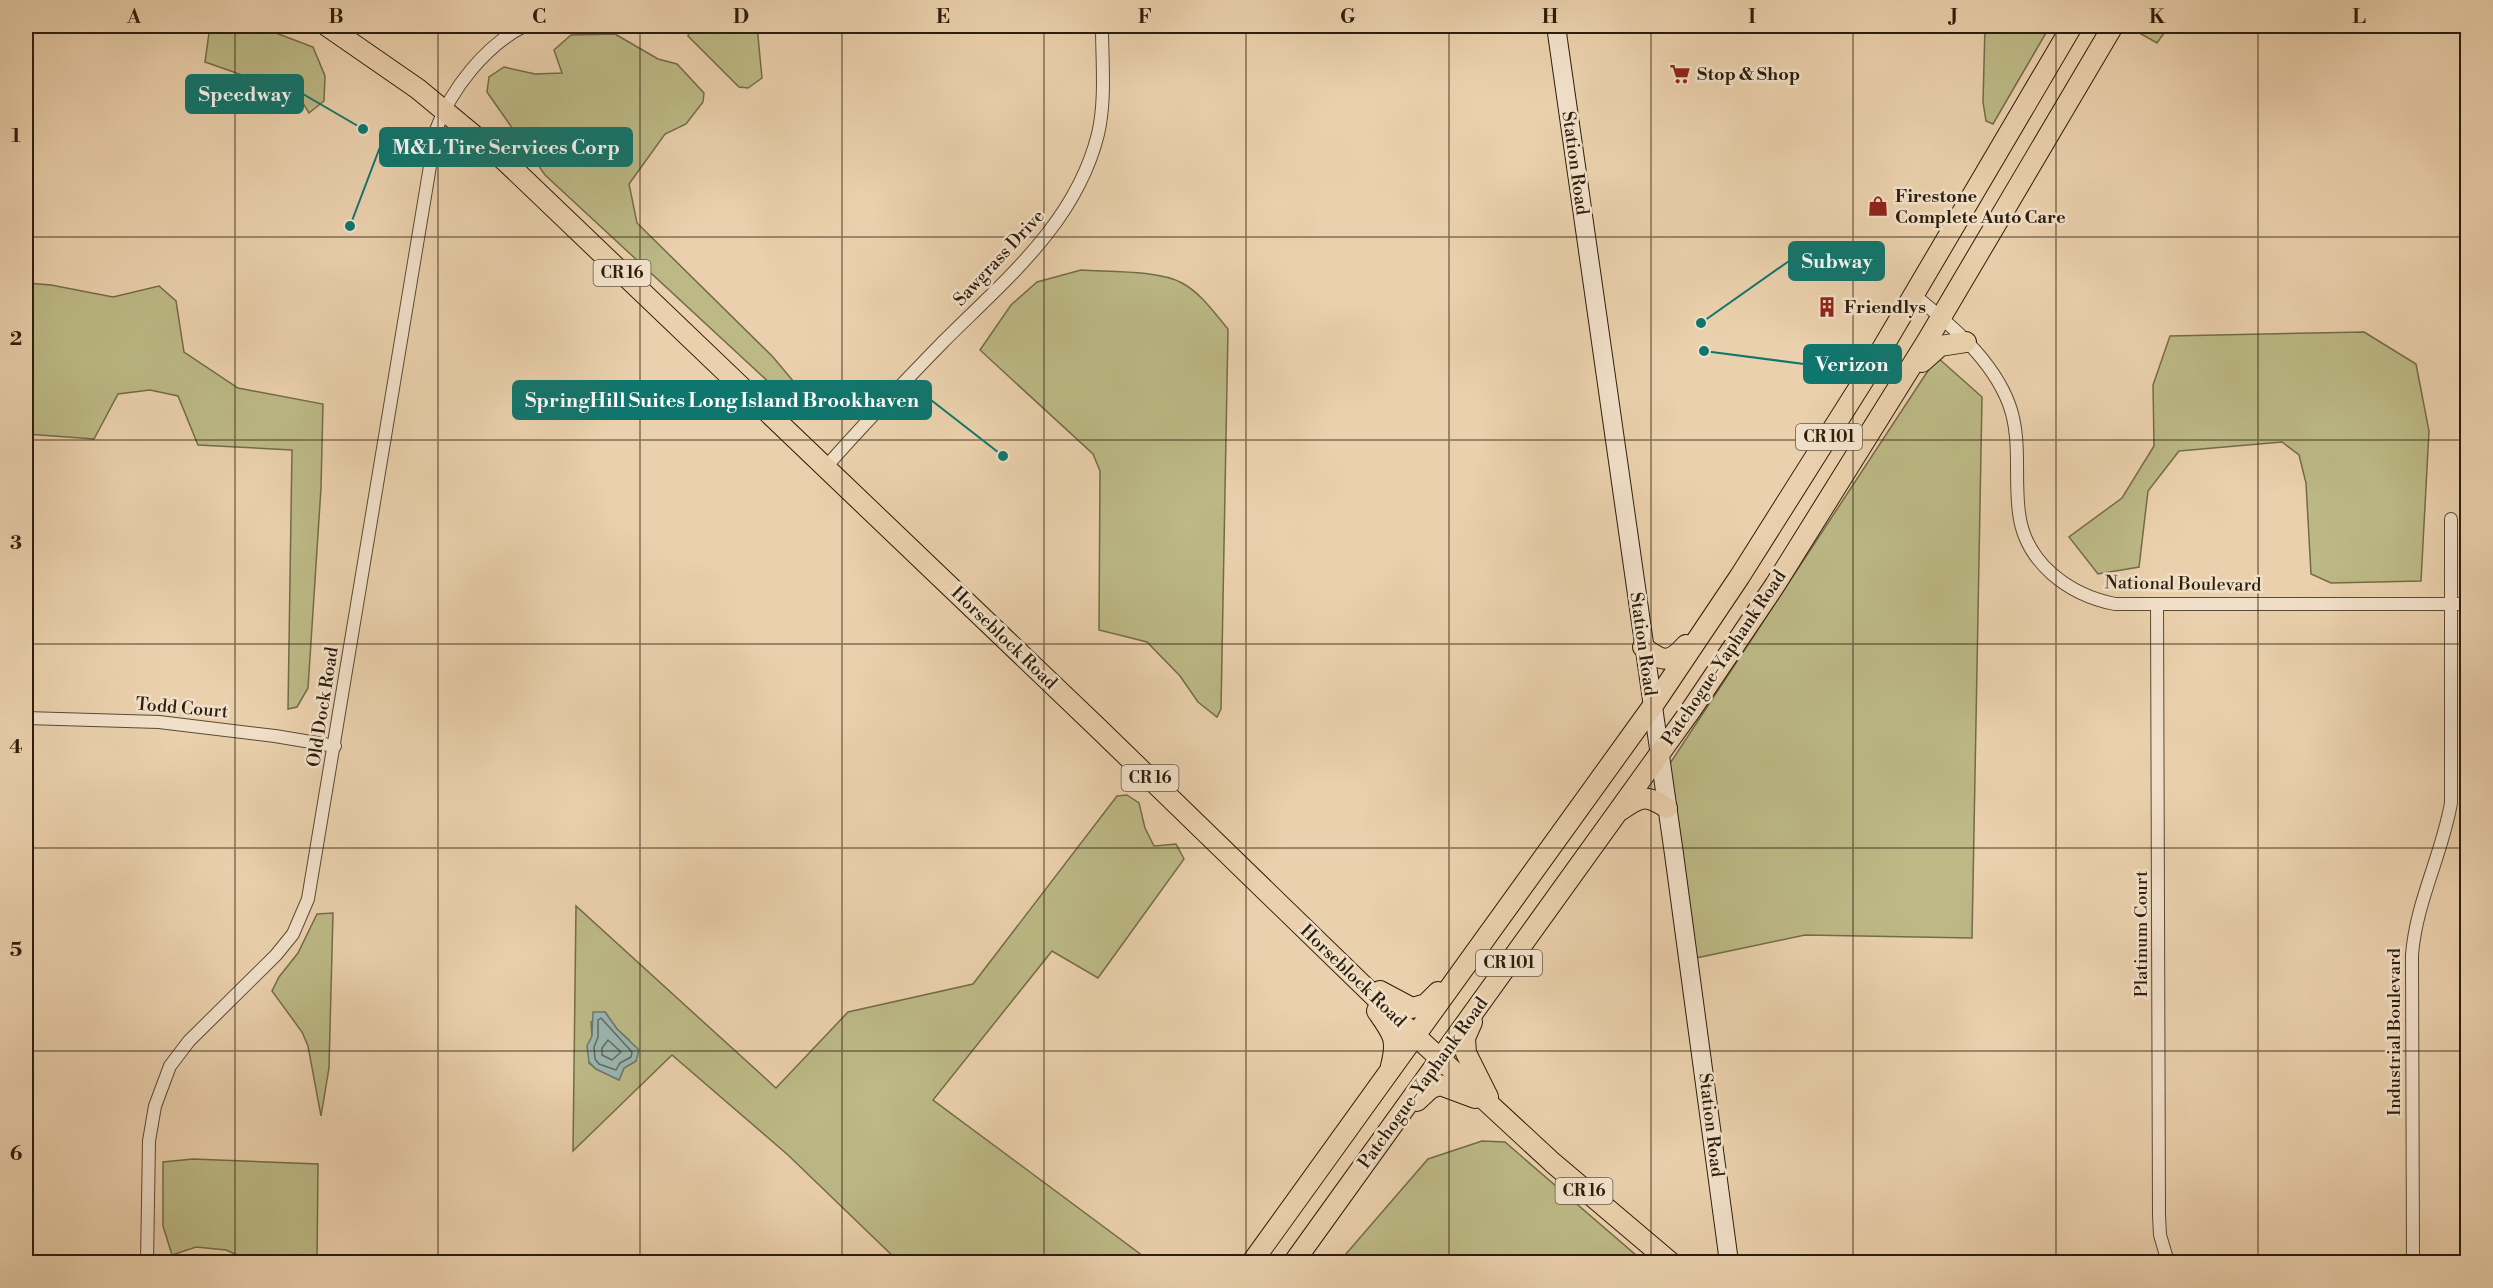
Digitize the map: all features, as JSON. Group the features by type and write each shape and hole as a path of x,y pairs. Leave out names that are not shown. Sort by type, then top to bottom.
{"main road":[{"name":"Horseblock Road","path":"327,26 445,110 545,200 1098,728 1415,1036 1586,1192 1671,1263"},
{"name":"Station Road","path":"1556,26 1729,1263"},
{"name":"Patchogue-Yaphank Road","path":"1252,1263 1652,707 1740,576 1801,481 1914,295 2072,26"},
{"name":"Patchogue-Yaphank Road","path":"1294,1263 1659,754 1775,585 1941,317 2113,26"},
{"path":"1893,396 1934,349 1966,342"},
{"path":"1643,647 1660,658 1671,658 1677,655 1716,611"},
{"path":"1614,815 1640,798 1653,799 1667,808"},
{"path":"1349,972 1406,1007 1417,1008 1426,1004 1466,965"},
{"path":"1349,972 1395,1039 1396,1048 1390,1072"},
{"path":"1479,1005 1465,1038 1465,1048 1493,1108"},
{"path":"1392,1126 1435,1085 1446,1085 1493,1108"}],"street":[{"name":"Old Dock Road","path":"147,1263 148,1152 155,1106 170,1066 189,1041 276,956 293,934 308,899 335,746 433,139 445,110 479,63 503,40 524,26"},
{"name":"Sawgrass Drive","path":"825,468 1031,254 1063,214 1084,175 1098,132 1102,95 1102,26"},
{"name":"National Boulevard","path":"1914,295 1966,342 1999,383 2009,403 2016,440 2021,525 2030,546 2043,566 2061,582 2091,598 2115,604 2468,604"},
{"name":"Industrial Boulevard","path":"2413,1263 2412,955 2420,910 2443,841 2451,803 2451,519"},
{"name":"Platinum Court","path":"2157,604 2159,1215 2160,1235 2168,1263"},
{"name":"Todd Court","path":"26,718 159,722 275,736 335,746"}],"shaded area":[{"path":"210,26 267,26 276,33 313,47 325,76 324,101 309,113 293,87 242,75 205,62"},
{"path":"691,26 757,26 762,78 748,88 739,87 688,36"},
{"path":"1985,26 2050,26 1993,124 1986,121 1983,102"},
{"path":"2137,26 2169,26 2157,43 2134,30"},
{"path":"615,34 658,59 677,64 704,93 703,102 686,124 665,134 629,184 637,223 773,357 799,388 801,412 545,175 487,92 489,77 504,67 535,74 562,73 554,50 571,35"},
{"path":"27,111 27,283 51,285 113,297 159,286 176,301 184,352 238,388 323,404 321,488 308,688 297,707 288,709 292,450 198,445 178,396 150,390 118,394 94,439 26,434"},
{"path":"1081,270 1147,274 1182,283 1207,304 1228,329 1221,709 1217,717 1198,702 1180,676 1147,642 1099,630 1100,471 1093,454 980,350 1011,305 1037,282"},
{"path":"2364,332 2416,364 2429,431 2421,581 2331,583 2311,574 2306,483 2299,455 2282,442 2179,451 2148,491 2139,567 2098,574 2069,537 2122,498 2154,446 2153,385 2170,336"},
{"path":"1937,357 1982,397 1972,938 1805,935 1696,958 1669,765"},
{"path":"33,753 26,801 26,759"},
{"path":"1127,795 1139,803 1145,828 1154,846 1176,844 1184,859 1098,978 1052,951 933,1100 1151,1262 899,1262 788,1155 672,1055 573,1151 576,906 776,1088 848,1012 973,984 1117,796","holes":["605,1012 617,1029 629,1040 636,1061 624,1068 619,1080 589,1063 591,1022"]},
{"path":"333,913 329,1068 321,1116 308,1046 302,1032 272,991 279,977 298,953 317,914"},
{"path":"1482,1141 1505,1142 1644,1262 1339,1262 1428,1159"},
{"path":"193,1159 318,1164 317,1262 253,1262 226,1250 196,1247 172,1255 163,1226 163,1162"}],"water":[{"path":"593,1012 605,1012 617,1029 639,1050 636,1061 624,1068 619,1080 596,1069 589,1062 587,1046 592,1036"}],"place":[{"name":"Stop & Shop","path":"1680,74"},
{"name":"Speedway","path":"363,129"},
{"name":"Firestone Complete Auto Care","path":"1878,206"},
{"name":"M&L Tire Services Corp","path":"350,226"},
{"name":"Friendlys","path":"1827,307"},
{"name":"Subway","path":"1701,323"},
{"name":"Verizon","path":"1704,351"},
{"name":"SpringHill Suites Long Island Brookhaven","path":"1003,456"}]}
